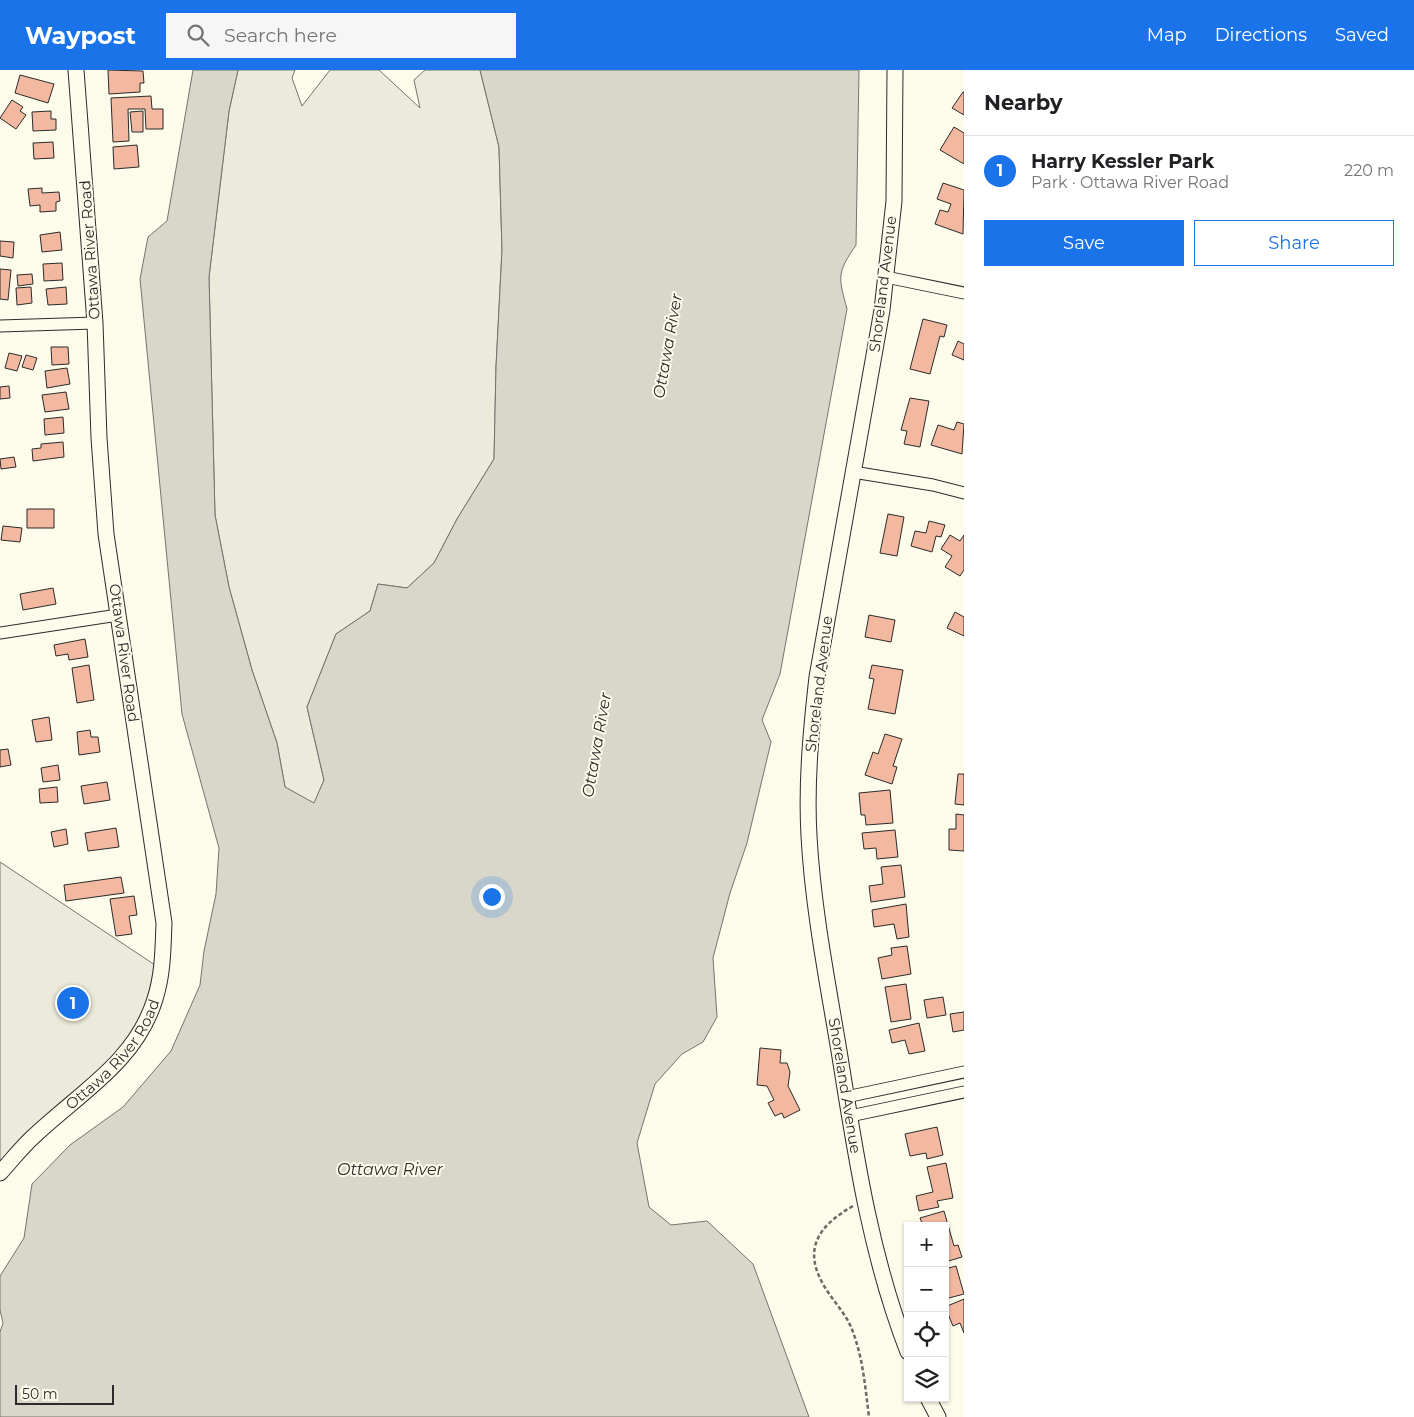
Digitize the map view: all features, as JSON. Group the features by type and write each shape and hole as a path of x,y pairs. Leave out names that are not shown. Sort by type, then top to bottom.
{"street":[{"name":"Ottawa River Road","path":"0,1174 33,1137 116,1066 128,1052 140,1033 155,1000 163,965 164,923 118,615 103,494 96,323 76,70"},
{"name":"Shoreland Avenue","path":"895,70 894,201 886,277 817,677 809,743 809,836 817,909 864,1201 883,1278 904,1340"},
{"path":"886,277 964,293"},
{"path":"0,326 96,323"},
{"path":"853,472 933,485 964,493"},
{"path":"0,633 118,615"},
{"path":"846,1097 964,1072"},
{"path":"850,1116 964,1092"},
{"path":"930,1402 938,1417"}],"path":[{"path":"864,1201 838,1215 820,1233 816,1240 814,1258 823,1284 852,1332 864,1369 870,1417"}],"shaded area":[{"path":"238,70 295,70 292,78 302,106 330,70 379,70 420,108 414,80 425,70 480,70 499,147 502,250 496,367 494,459 457,519 434,563 407,588 378,584 370,611 336,634 307,707 324,780 314,804 285,787 277,743 252,670 229,587 215,515 209,277 229,111"},
{"path":"0,862 155,965 151,990 144,1011 122,1046 108,1061 42,1119 0,1162"}],"water":[{"name":"Ottawa River","path":"193,70 238,70 229,111 209,277 215,515 229,587 252,670 277,743 285,787 314,803 324,780 307,707 336,634 370,611 378,584 407,588 434,563 457,519 494,459 496,367 502,250 499,147 480,70 859,70 856,245 845,262 841,275 847,309 780,674 762,720 771,742 747,843 730,893 713,958 717,1017 703,1042 682,1054 655,1084 637,1143 649,1207 671,1225 707,1221 753,1264 809,1417 0,1417 0,1332 3,1323 0,1310 0,1276 24,1238 32,1184 70,1145 123,1107 171,1051 200,985 204,951 216,894 219,848 182,714 140,279 148,237 167,221"}],"building":[{"path":"108,70 143,71 144,83 140,83 140,92 109,94"},
{"path":"20,75 54,84 48,103 15,93"},
{"path":"964,92 964,115 952,108"},
{"path":"151,96 152,109 163,109 163,129 146,129 145,109 128,109 129,141 113,142 111,98"},
{"path":"12,100 23,107 20,111 26,115 16,129 0,118"},
{"path":"51,111 51,119 56,119 56,130 33,131 32,112"},
{"path":"143,111 143,132 132,132 130,112"},
{"path":"954,127 964,133 964,164 940,150"},
{"path":"53,142 54,158 34,159 33,143"},
{"path":"137,145 139,167 114,169 113,147"},
{"path":"943,183 964,190 963,234 935,224 940,210 948,212 951,204 937,199"},
{"path":"42,188 42,193 59,192 60,201 56,202 56,211 40,212 40,205 30,206 28,189"},
{"path":"60,232 62,250 42,252 40,235"},
{"path":"0,241 14,242 13,258 0,256"},
{"path":"62,263 63,280 44,281 43,264"},
{"path":"0,269 11,270 8,300 0,299"},
{"path":"32,274 33,284 18,286 17,275"},
{"path":"31,287 32,303 17,305 16,288"},
{"path":"66,287 67,304 48,305 46,289"},
{"path":"923,319 947,325 944,337 940,336 930,374 910,369"},
{"path":"958,341 964,344 964,360 952,355"},
{"path":"51,347 68,347 69,364 52,365"},
{"path":"9,353 22,356 17,371 5,368"},
{"path":"26,355 37,358 33,370 22,367"},
{"path":"67,368 70,384 47,388 45,371"},
{"path":"9,386 10,398 0,399 0,387"},
{"path":"66,392 69,409 45,412 42,395"},
{"path":"910,398 929,401 920,447 904,444 907,431 901,430"},
{"path":"63,417 64,433 45,435 44,419"},
{"path":"957,422 964,424 962,454 931,445 938,425 954,430"},
{"path":"63,442 64,457 33,461 32,449 41,448 41,444"},
{"path":"14,457 16,467 1,469 0,459"},
{"path":"27,509 54,509 54,528 27,528"},
{"path":"888,514 904,517 897,556 880,553"},
{"path":"929,521 945,525 941,537 936,536 932,552 911,546 915,531 926,533"},
{"path":"3,526 22,528 20,542 1,540"},
{"path":"950,535 960,541 964,535 964,570 960,576 945,567 952,556 941,549"},
{"path":"53,588 56,604 23,610 20,594"},
{"path":"955,612 964,617 964,636 947,628"},
{"path":"869,615 895,620 891,642 865,637"},
{"path":"85,639 88,657 69,660 68,654 56,656 54,645"},
{"path":"89,665 94,700 77,703 72,668"},
{"path":"872,665 903,670 895,714 868,709 874,679 869,678"},
{"path":"49,717 52,740 36,742 32,720"},
{"path":"90,730 91,737 98,737 100,752 79,755 77,732"},
{"path":"885,734 902,739 893,766 897,767 892,784 865,775 873,752 878,754"},
{"path":"8,749 11,765 0,767 0,750"},
{"path":"58,765 60,780 43,782 41,768"},
{"path":"958,774 964,774 964,805 955,804"},
{"path":"107,782 110,800 84,804 81,786"},
{"path":"57,787 58,802 40,803 39,789"},
{"path":"890,790 893,823 866,825 865,815 861,815 859,793"},
{"path":"956,814 964,815 964,851 949,850 949,829 956,829"},
{"path":"116,828 119,847 88,851 85,833"},
{"path":"66,829 68,844 54,847 51,832"},
{"path":"895,830 898,857 877,859 876,848 864,849 862,833"},
{"path":"901,865 905,897 871,902 869,886 883,884 881,867"},
{"path":"121,877 124,893 66,901 64,885"},
{"path":"134,896 137,915 129,916 132,934 116,936 110,899"},
{"path":"906,904 909,937 897,939 894,924 874,927 872,910"},
{"path":"907,946 911,974 882,979 878,958 892,955 891,948"},
{"path":"906,984 911,1019 891,1022 885,987"},
{"path":"943,997 946,1015 927,1018 924,1000"},
{"path":"964,1012 964,1030 953,1032 950,1014"},
{"path":"919,1023 925,1051 909,1054 905,1040 892,1043 889,1030"},
{"path":"760,1048 781,1050 780,1063 787,1063 790,1072 788,1086 800,1110 784,1118 782,1113 775,1116 768,1103 774,1100 767,1086 757,1085"},
{"path":"937,1127 943,1155 927,1159 926,1153 910,1156 905,1134"},
{"path":"946,1163 953,1198 937,1201 939,1207 919,1211 916,1196 933,1192 927,1167"},
{"path":"944,1211 947,1222 922,1222 920,1218"},
{"path":"949,1228 954,1246 958,1245 962,1257 949,1261"},
{"path":"956,1266 964,1294 949,1298 949,1268"},
{"path":"964,1299 964,1333 960,1323 953,1326 949,1316 949,1305"}],"place":[{"name":"Harry Kessler Park","path":"73,1003"}]}
